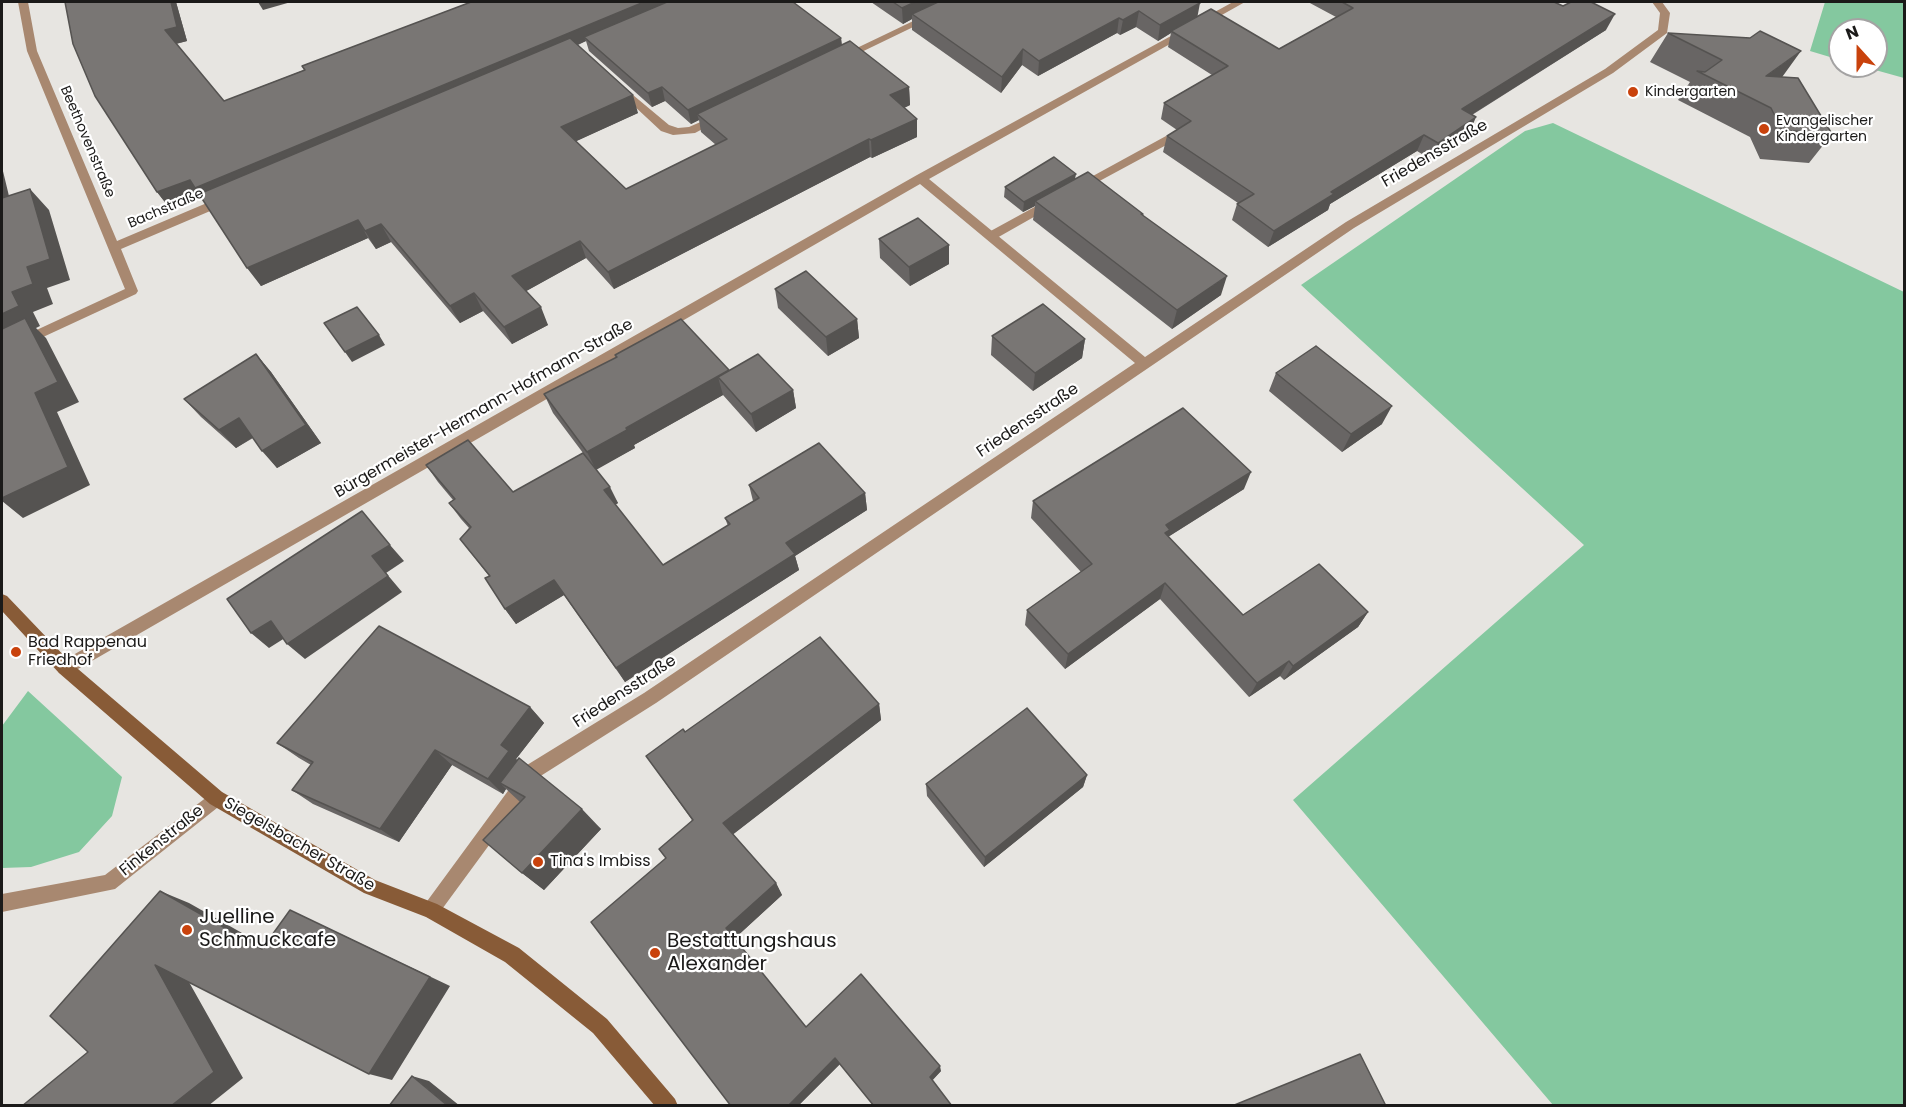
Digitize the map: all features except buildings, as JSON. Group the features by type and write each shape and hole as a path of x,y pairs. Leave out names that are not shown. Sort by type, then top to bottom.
{"street":[{"name":"Beethovenstraße","path":"2,351 132,291 32,51 23,2"},
{"path":"830,64 960,2"},
{"name":"Bürgermeister-Hermann-Hofmann-Straße","path":"65,668 921,178 1240,2"},
{"name":"Friedensstraße","path":"431,910 534,771 650,698 1350,225 1609,72 1645,47 1663,31 1665,13 1657,2"},
{"path":"613,81 665,128 677,132 691,130 733,111"},
{"path":"991,236 1166,140"},
{"path":"921,178 1145,364"},
{"name":"Bachstraße","path":"115,247 241,193"},
{"name":"Siegelsbacher Straße","path":"2,602 65,668 216,798 370,887 431,910 512,955 600,1026 668,1106"},
{"name":"Finkenstraße","path":"2,903 109,883 216,798"}],"green space":[{"path":"1825,2 1904,2 1904,78 1888,74 1888,18 1828,18 1828,56 1810,51"},
{"path":"1553,123 1904,292 1904,1105 1553,1105 1293,800 1584,545 1301,285 1525,131"},
{"path":"28,691 122,777 112,816 79,852 31,867 2,868 2,726"}],"place":[{"name":"Kindergarten","path":"1633,92"},
{"name":"Evangelischer Kindergarten","path":"1764,129"},
{"name":"Bad Rappenau Friedhof","path":"16,652"},
{"name":"Tina's Imbiss","path":"538,862"},
{"name":"Juelline Schmuckcafe","path":"187,930"},
{"name":"Bestattungshaus Alexander","path":"655,953"}]}
